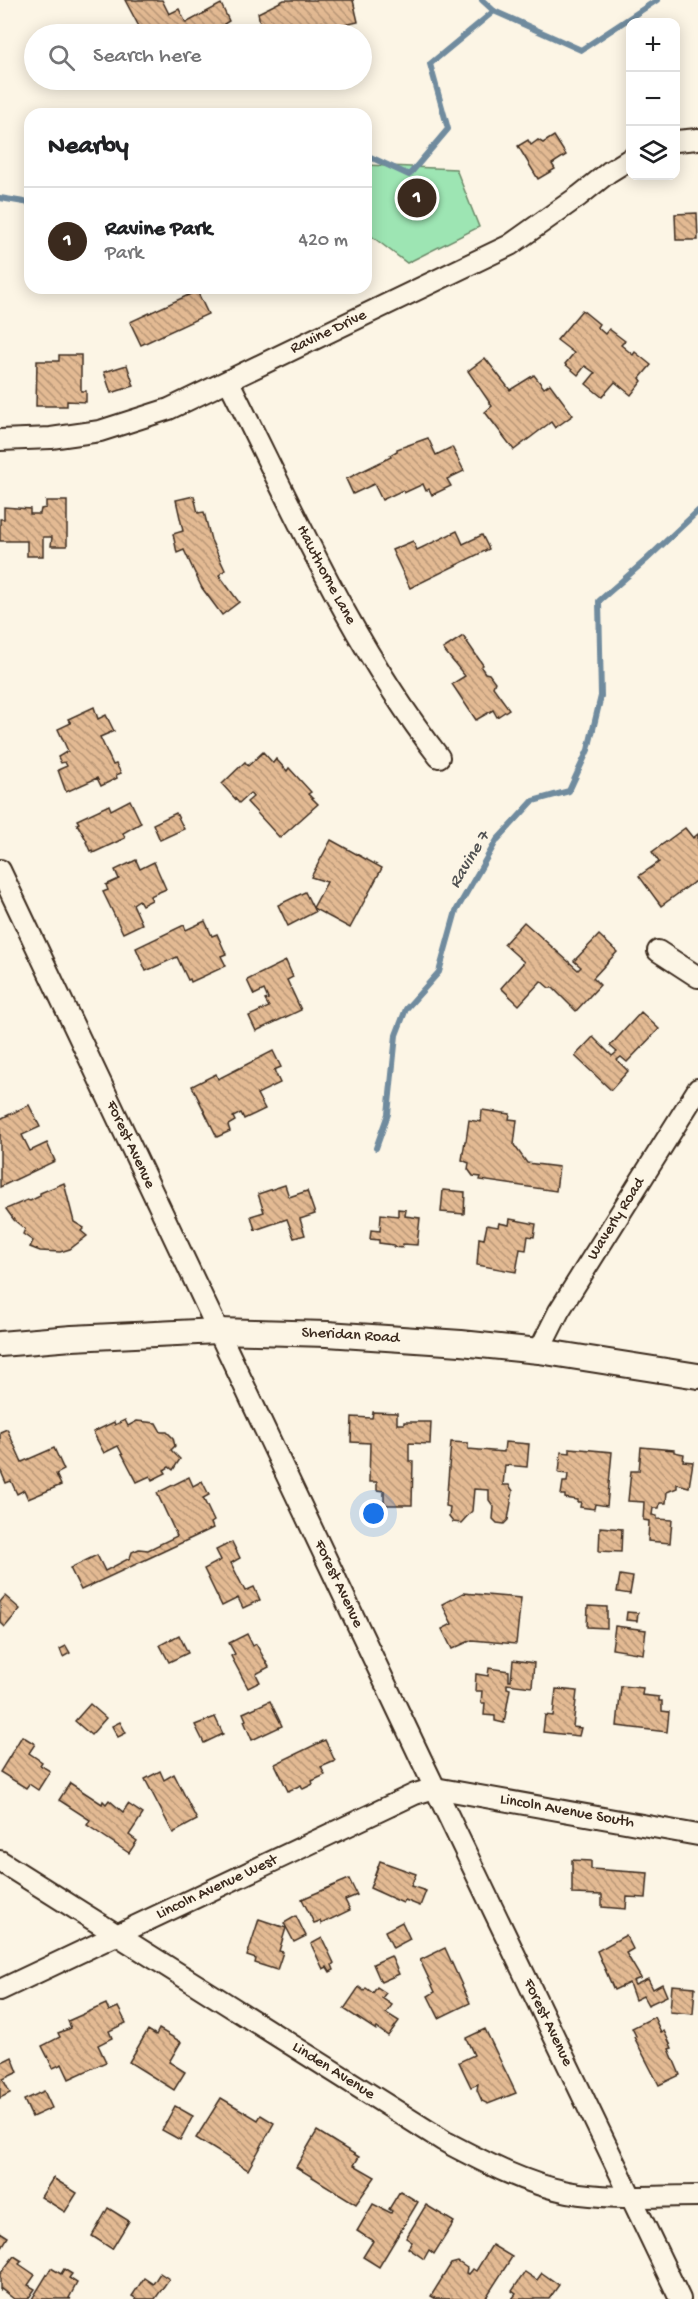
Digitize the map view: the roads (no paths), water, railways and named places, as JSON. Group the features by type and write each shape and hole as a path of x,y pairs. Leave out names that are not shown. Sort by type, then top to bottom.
{"street":[{"path":"680,141 698,139"},
{"name":"Ravine Drive","path":"0,440 51,438 100,431 169,409 510,245 626,161"},
{"name":"Hawthorne Lane","path":"229,381 326,577 375,664 439,757"},
{"name":"Forest Avenue","path":"0,870 680,2299"},
{"path":"658,951 698,977"},
{"name":"Waverly Road","path":"539,1351 559,1311 698,1089"},
{"name":"Sheridan Road","path":"0,1344 218,1331 327,1334 539,1351 698,1376"},
{"name":"Lincoln Avenue South","path":"435,1788 698,1835"},
{"name":"Lincoln Avenue West","path":"0,1990 415,1794 435,1788"},
{"name":"Linden Avenue","path":"0,1861 434,2134 504,2172 569,2192 630,2197 698,2196"}],"waterway":[{"name":"Ravine 7","path":"482,0 494,11"},
{"name":"Ravine 7","path":"372,158 409,175 448,129 430,64 494,11 581,50 657,0"},
{"name":"Ravine 7","path":"0,198 24,202"},
{"name":"Ravine 7","path":"376,1148 388,1114 396,1035 406,1009 439,972 456,911 497,840 533,801 569,791 588,750 601,696 599,601 698,511"}],"place":[{"name":"Ravine Park","path":"417,198"}]}
